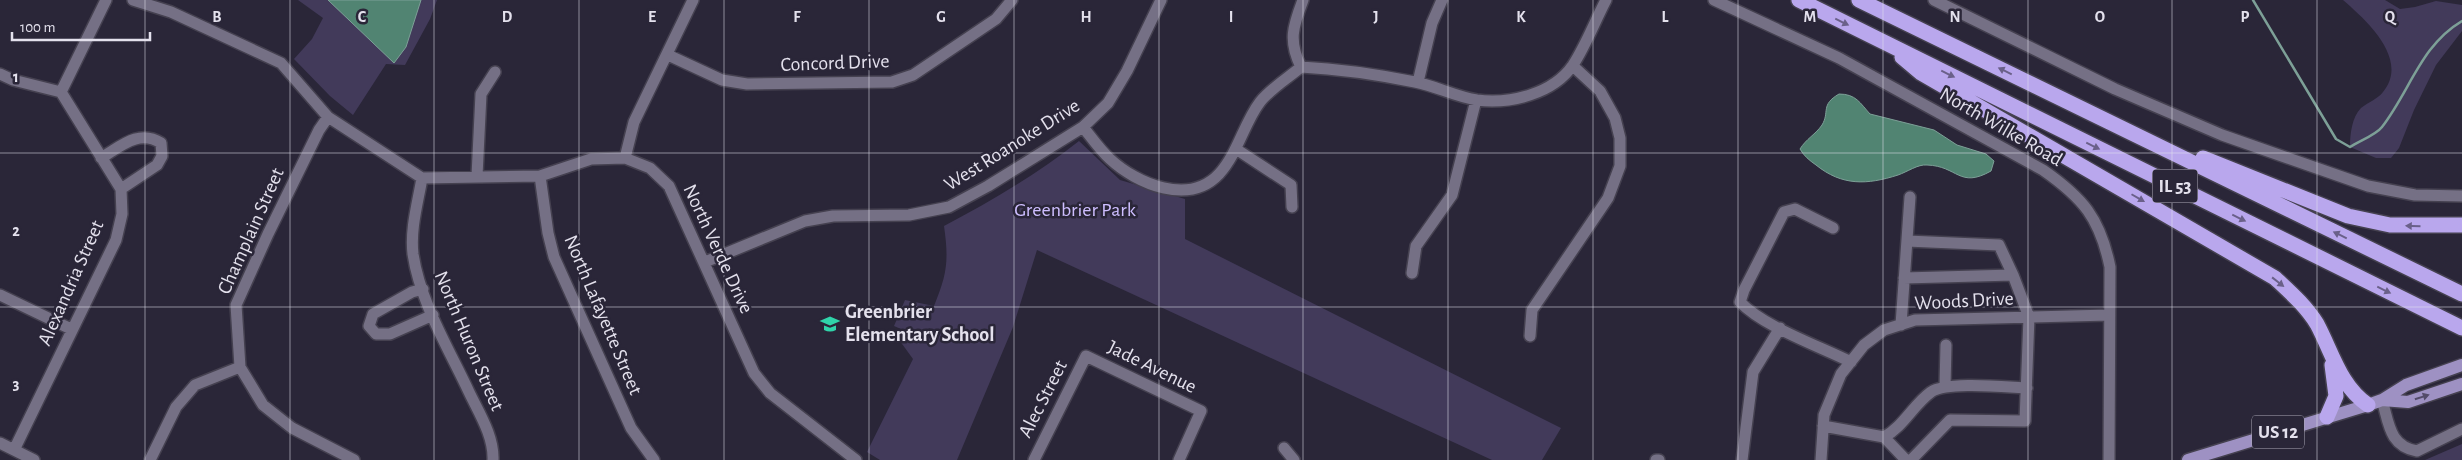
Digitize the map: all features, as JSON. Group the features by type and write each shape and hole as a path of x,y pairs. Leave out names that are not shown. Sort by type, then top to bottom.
{"highway":[{"name":"IL 53","path":"1799,0 2462,328"},
{"name":"IL 53","path":"1859,0 2462,294"},
{"path":"1888,44 1921,73 2275,278 2305,307 2316,324 2329,353 2355,396 2375,402"},
{"path":"2049,92 2325,209 2390,225 2462,225"},
{"path":"2327,417 2336,396 2336,380 2329,353"}],"main road":[{"name":"US 12","path":"2188,460 2375,402 2406,385 2462,365"},
{"name":"US 12","path":"2375,402 2408,402 2462,384"}],"street":[{"path":"61,92 106,0"},
{"path":"132,0 171,12 280,63 328,117 422,178"},
{"path":"171,12 176,0"},
{"path":"625,158 634,122 693,0"},
{"name":"Concord Drive","path":"668,55 722,80 747,84 892,82 913,75 996,19 1012,0"},
{"name":"West Roanoke Drive","path":"705,262 805,221 833,216 909,215 949,207 988,186 1082,127 1108,102 1161,0"},
{"path":"1301,67 1293,50 1294,24 1303,0"},
{"path":"1418,82 1432,23 1442,0"},
{"path":"1082,127 1110,159 1136,176 1160,187 1181,191 1200,187 1218,174 1236,149 1260,101 1301,67 1348,69 1418,82 1476,100 1504,100 1532,95 1555,83 1573,66 1606,0"},
{"name":"North Wilke Road","path":"1714,0 1839,58 2043,170 2068,187 2095,219 2104,240 2110,267 2109,460"},
{"path":"1934,0 2115,89 2231,138 2368,186 2415,195 2462,196"},
{"path":"1530,336 1532,310 1608,198 1620,166 1620,138 1615,118 1600,91 1573,66"},
{"path":"477,176 481,94 495,72"},
{"path":"0,74 13,80 61,92 101,158 121,189 157,165 162,156 161,143 152,138 138,136 101,158"},
{"path":"1412,273 1416,246 1452,195 1476,100"},
{"name":"Champlain Street","path":"240,368 236,305 268,234 319,130 328,117"},
{"path":"1236,149 1291,184 1292,207"},
{"name":"North Verde Drive","path":"422,178 540,176 591,159 625,158 650,168 669,186 754,373 770,393 856,460"},
{"name":"North Lafayette Street","path":"540,176 548,233 554,257 631,428 654,460"},
{"name":"North Huron Street","path":"422,178 413,233 413,254 433,315 489,436 493,460"},
{"name":"Alexandria Street","path":"14,450 116,240 122,214 121,189"},
{"path":"1901,325 1910,197"},
{"path":"1833,228 1796,209 1784,212 1744,290 1740,302 1749,311 1780,328 1851,362"},
{"path":"1906,242 1999,245 2029,317 2025,420 1950,420 1911,460"},
{"path":"1904,278 2013,275"},
{"path":"423,289 412,292 373,314 369,326 376,334 390,334 433,315"},
{"path":"0,295 71,330"},
{"name":"Woods Drive","path":"1821,460 1824,415 1841,374 1864,345 1884,330 1915,320 2109,315"},
{"path":"1742,460 1753,372 1780,328"},
{"path":"1945,386 1946,345"},
{"name":"Jade Avenue","path":"1086,356 1201,411 1179,460"},
{"name":"Alec Street","path":"1034,460 1086,356"},
{"path":"150,460 176,407 195,385 240,368 263,405 292,428 354,460"},
{"path":"1823,426 1884,436 1896,430 1931,392 1945,386 2026,388"},
{"path":"2375,402 2394,440 2409,449 2417,451 2462,429"},
{"path":"1884,436 1906,460"},
{"path":"0,444 34,460"},
{"path":"1284,448 1294,460"}],"green space":[{"path":"298,0 437,0 430,19 405,65 386,64 353,115 330,96 294,59 312,39 323,18"},
{"path":"2343,0 2385,0 2400,9 2436,1 2462,5 2462,31 2436,65 2414,110 2399,148 2391,158 2376,158 2350,147 2351,131 2355,116 2361,108 2383,92 2390,79 2391,67 2382,41 2363,18"},
{"name":"Greenbrier Park","path":"1079,141 1120,180 1185,199 1185,239 1561,428 1542,460 1492,460 1037,250 1013,327 957,460 880,460 867,452 913,359 897,337 901,329 894,326 905,300 934,306 942,285 946,267 944,226 1014,186 1047,165"},
{"path":"2462,444 2462,460 2425,460"}],"shaded area":[{"path":"328,0 421,0 406,47 394,63"},
{"path":"1839,94 1854,97 1870,114 1934,130 1957,145 1986,154 1994,161 1991,171 1972,178 1937,166 1924,165 1876,181 1855,182 1835,177 1811,161 1800,149 1822,125 1827,105"}],"waterway":[{"path":"2253,0 2336,139 2350,147 2382,127 2426,56 2448,31 2462,21"}],"place":[{"name":"Greenbrier Elementary School","path":"830,324"}]}
